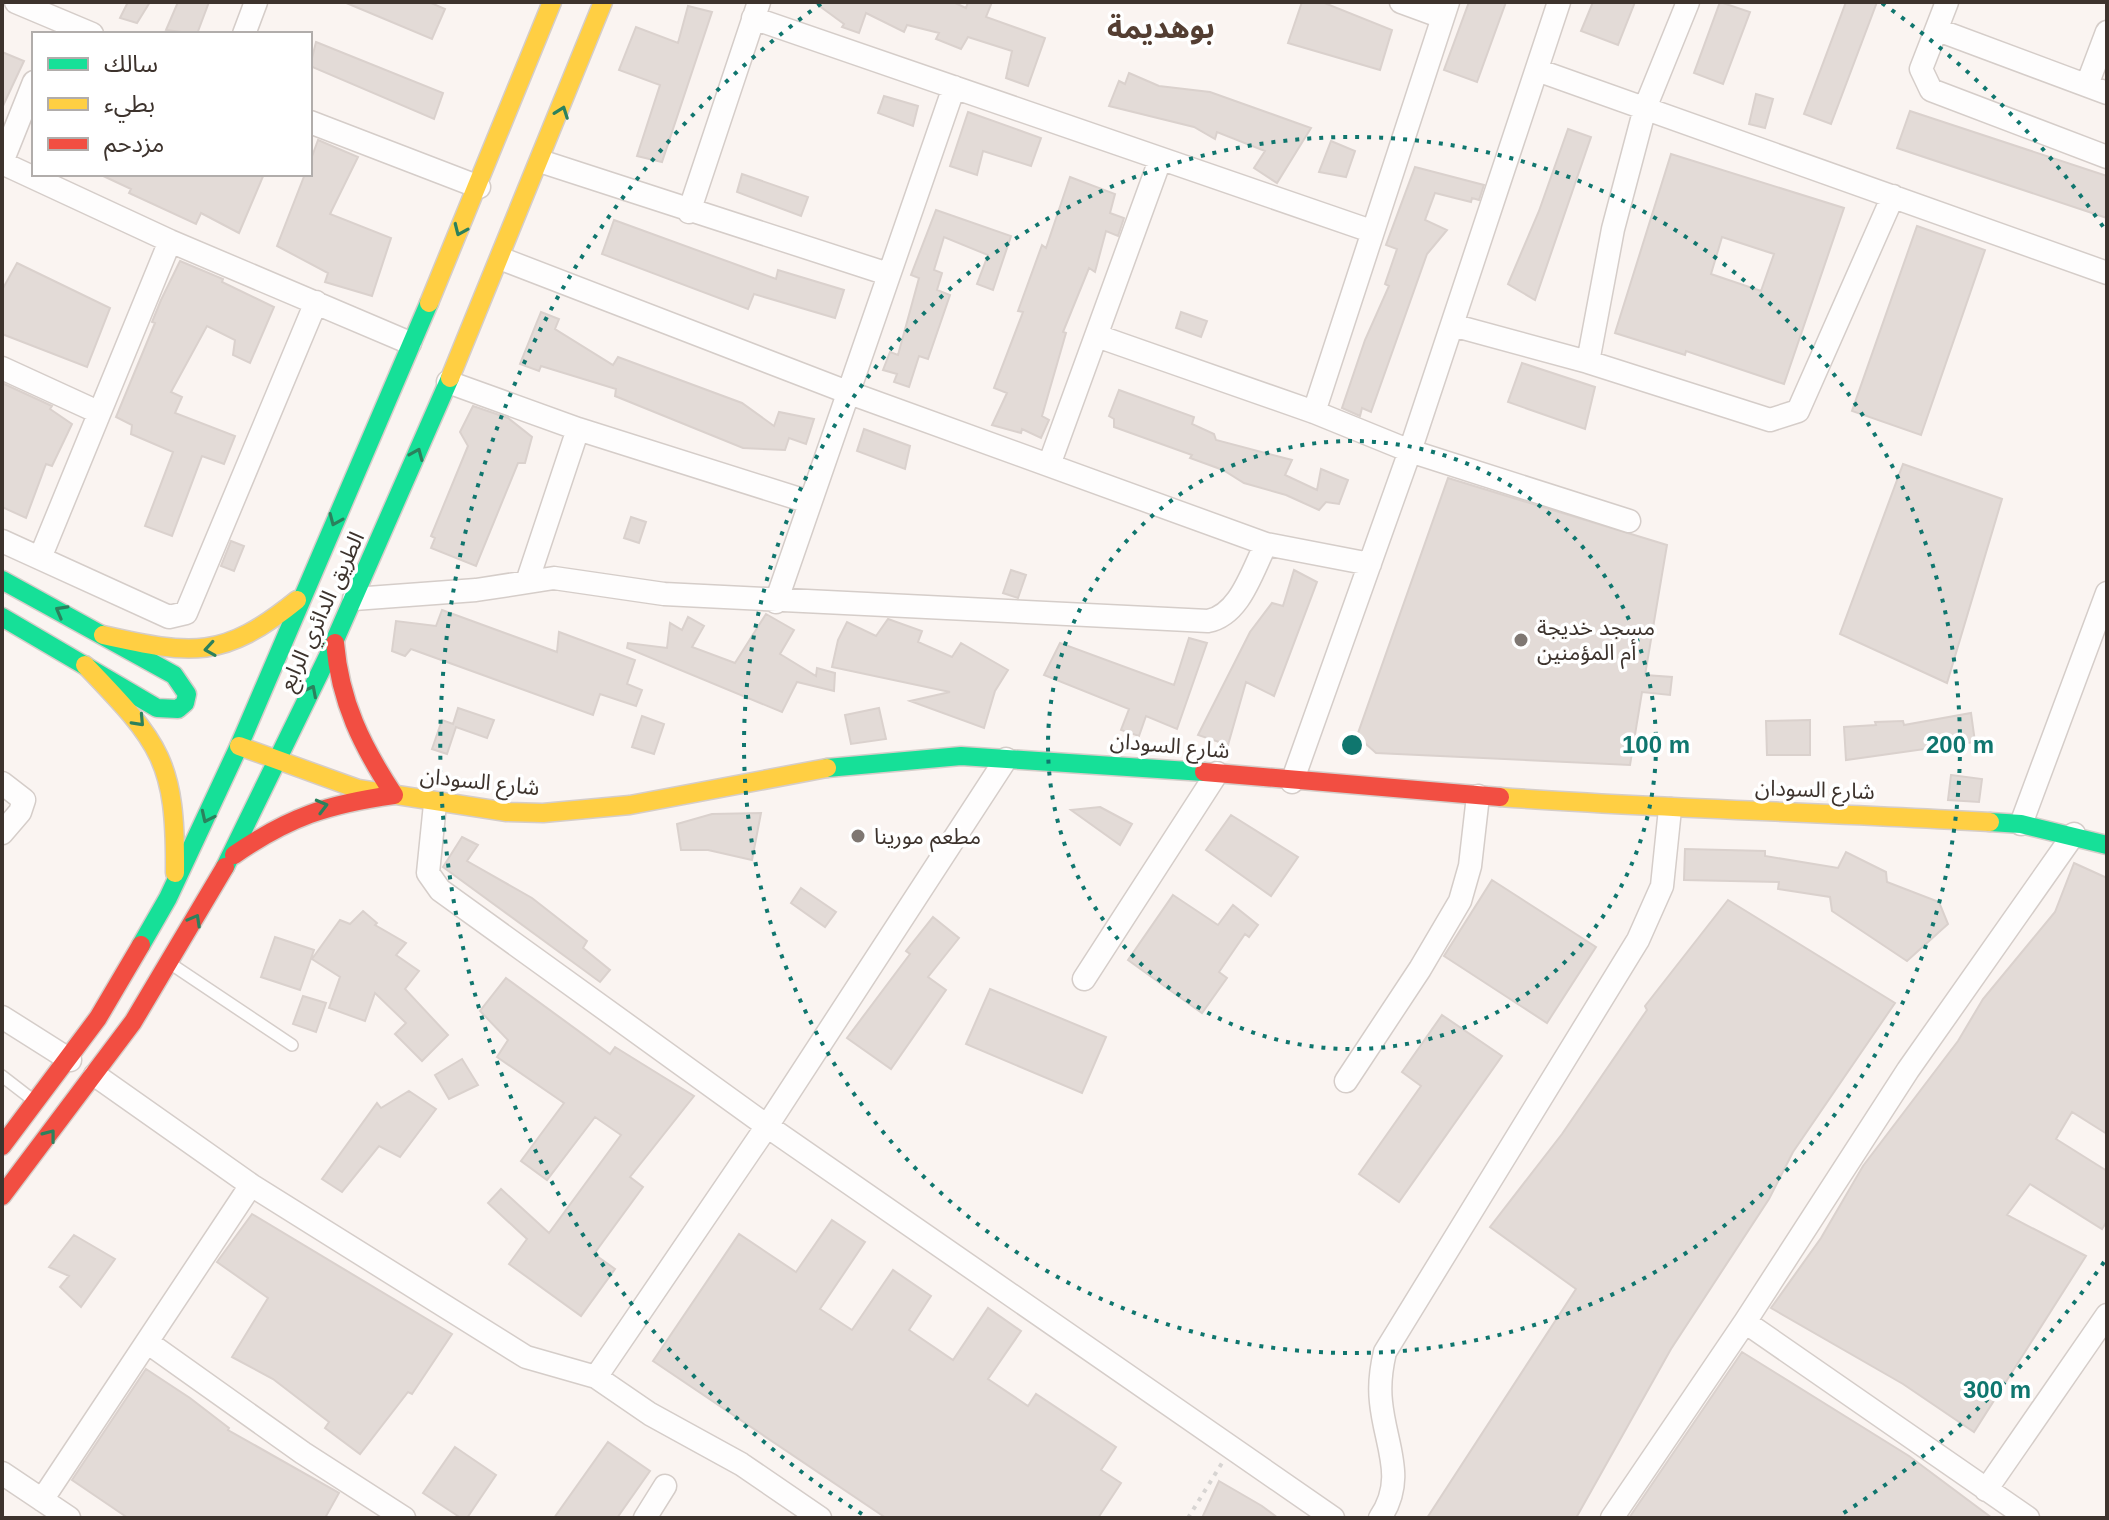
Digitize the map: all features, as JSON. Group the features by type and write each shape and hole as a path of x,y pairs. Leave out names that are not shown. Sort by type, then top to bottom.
{"main road":[{"name":"الطريق الدائري الرابع","path":"2,1146 70,1060 121,981 175,883 239,746 300,597 479,187 552,2"},
{"name":"الطريق الدائري الرابع","path":"2,1196 95,1075 170,964 230,857 335,643 543,162 603,2"},
{"path":"2,580 174,675 187,694 185,703 178,709 157,708 2,617"},
{"path":"103,635 183,652 212,650 240,642 264,629 300,597"},
{"path":"230,857 280,821 310,809 342,801 394,795 353,731 339,689 335,643"},
{"path":"85,665 144,726 160,749 171,778 176,818 175,883"},
{"name":"شارع السودان","path":"239,746 358,789 435,804 543,813 630,805 879,760 961,756 1670,809 1864,814 2021,824 2074,834 2107,845"}],"street":[{"path":"16,2 56,27 82,32"},
{"path":"245,32 256,2"},
{"path":"1314,412 1445,10 1401,2"},
{"path":"1292,782 1410,451 1559,2"},
{"path":"1588,362 1613,229 1645,108 1688,2"},
{"path":"1947,2 1921,69 1931,90 2107,157"},
{"path":"689,212 756,10 954,87 1371,231"},
{"path":"1938,30 2097,89 2107,32"},
{"path":"1537,70 2107,273"},
{"path":"32,87 2,162 170,241 410,343"},
{"path":"776,602 954,87"},
{"path":"312,123 479,187"},
{"path":"1049,465 1160,160"},
{"path":"543,162 689,212 888,274"},
{"path":"1452,325 1588,362 1770,420 1798,411 1893,196"},
{"path":"40,558 170,241"},
{"path":"502,259 847,392 1266,544 1370,564"},
{"path":"2,541 169,617 186,613 316,302"},
{"path":"1097,336 1314,412 1410,451 1629,521"},
{"path":"2,368 98,412"},
{"path":"448,382 578,429 809,502"},
{"path":"527,582 578,429"},
{"path":"354,599 476,590 554,578 578,579 610,589 776,602 991,608 1208,621 1223,618 1234,606 1266,544"},
{"path":"2021,824 2107,593"},
{"path":"596,1377 767,1126 1006,759"},
{"path":"1084,979 1217,773"},
{"path":"2,783 24,800 20,812 2,833"},
{"path":"1346,1081 1420,969 1460,901 1470,866 1478,796"},
{"path":"435,804 428,873 440,890 767,1126 1333,1518"},
{"path":"1380,1518 1394,1490 1395,1472 1381,1405 1380,1376 1385,1352 1638,940 1662,886 1670,809"},
{"path":"1612,1518 1745,1322 1908,1070 2074,834"},
{"path":"2,1017 70,1060"},
{"path":"95,1075 251,1185 526,1357 596,1377 650,1414 741,1464 820,1518"},
{"path":"42,1500 251,1185"},
{"path":"1986,1490 2107,1315"},
{"path":"1745,1322 2028,1518"},
{"path":"147,1342 303,1453 404,1518"},
{"path":"2,1473 69,1518"},
{"path":"645,1518 665,1486"}],"lane":[{"path":"170,964 292,1045"},
{"path":"2,1076 36,1103"}],"path":[{"path":"1188,1518 1232,1448"}],"building":[{"path":"128,2 150,2 137,23 120,18"},
{"path":"178,2 209,2 198,32 166,30"},
{"path":"344,2 429,2 445,9 432,39"},
{"path":"814,2 953,2 966,8 968,2 992,2 986,17 1045,38 1028,86 1006,78 1012,51 968,37 961,49 936,39 939,33 907,25 904,32 866,13 859,33 842,27 844,24"},
{"path":"1302,2 1322,2 1392,30 1380,70 1288,43"},
{"path":"1469,2 1506,2 1477,82 1444,70"},
{"path":"1593,2 1635,2 1618,45 1581,31"},
{"path":"1720,2 1750,12 1723,84 1694,73"},
{"path":"1846,2 1877,2 1831,124 1804,114"},
{"path":"688,6 712,12 662,162 637,156 660,85 619,70 636,27 678,43"},
{"path":"316,42 443,93 434,119 312,67"},
{"path":"2,52 24,61 2,108"},
{"path":"1129,73 1159,86 1210,92 1311,128 1277,183 1254,168 1265,151 1217,132 1215,139 1194,127 1109,106 1119,81 1125,84"},
{"path":"1756,94 1773,99 1765,128 1749,124"},
{"path":"884,96 918,106 913,126 878,113"},
{"path":"1910,111 2107,176 2107,218 1897,148"},
{"path":"968,112 1041,138 1031,166 983,151 977,175 950,166"},
{"path":"1568,129 1591,137 1535,300 1508,284 1539,211"},
{"path":"318,140 358,157 330,214 391,238 372,296 325,282 328,273 277,246 304,176 312,176 312,156"},
{"path":"1331,141 1355,151 1346,177 1319,172"},
{"path":"1671,154 1844,208 1784,384 1686,351 1685,355 1615,333","holes":["1722,237 1774,254 1761,291 1711,274"]},
{"path":"1415,167 1484,185 1479,200 1472,198 1471,202 1435,193 1425,220 1447,230 1427,254 1371,412 1362,408 1360,416 1342,408 1365,340 1389,286 1385,284 1397,249 1386,245"},
{"path":"742,174 808,197 801,216 737,192"},
{"path":"103,176 263,176 239,233 201,213 196,224 129,193 131,189"},
{"path":"1070,177 1115,194 1110,213 1124,218 1118,236 1106,231 1095,272 1089,268 1063,332 1066,333 1042,416 1049,420 1041,438 1022,429 1021,433 992,425 1007,393 994,388 1023,312 1018,311 1042,245 1046,248"},
{"path":"936,210 1011,236 993,290 977,284 988,255 944,237 934,270 942,273 937,290 950,295 928,359 919,356 909,387 894,382 897,374 883,370 890,352 898,355 919,278 911,275"},
{"path":"614,220 776,279 778,270 844,290 835,318 754,294 748,309 602,254"},
{"path":"1917,226 1985,250 1921,435 1852,411"},
{"path":"180,261 223,279 222,282 274,307 250,363 233,355 235,340 207,326 171,392 182,397 175,413 235,436 224,464 202,456 172,536 145,526 173,452 131,434 132,425 116,417 155,323 152,322 161,300"},
{"path":"17,263 110,308 87,367 2,334 2,290"},
{"path":"541,312 559,319 555,329 613,365 618,357 742,403 774,426 779,412 814,419 806,444 789,438 785,450 743,448 615,396 616,389 541,366 539,371 520,364"},
{"path":"1181,312 1207,321 1201,337 1176,328"},
{"path":"1522,363 1595,387 1585,429 1508,402"},
{"path":"2,383 52,406 50,409 72,424 52,466 46,464 26,518 2,507"},
{"path":"1119,390 1194,417 1192,424 1214,434 1216,440 1292,460 1285,475 1317,490 1321,469 1348,480 1339,504 1326,502 1319,510 1286,495 1244,483 1223,470 1190,458 1192,455 1114,427 1114,419 1109,416"},
{"path":"473,406 508,418 532,437 525,463 518,463 476,566 431,548 435,538 431,536 468,446 460,432"},
{"path":"864,429 910,446 905,469 857,451"},
{"path":"1903,464 2002,499 1947,683 1840,634"},
{"name":"مسجد خديجة أم المؤمنين","path":"1448,478 1667,545 1645,675 1672,677 1670,695 1642,692 1630,765 1376,753 1357,736"},
{"path":"631,517 646,522 639,543 624,538"},
{"path":"231,541 244,546 234,571 221,566"},
{"path":"1011,570 1026,575 1018,598 1003,593"},
{"path":"1294,570 1317,582 1274,696 1246,682 1228,745 1198,735 1250,632 1272,603 1283,606"},
{"path":"442,610 557,652 559,632 635,660 627,684 642,690 636,706 600,694 593,715 411,649 405,656 392,651 396,621 436,626"},
{"path":"766,614 794,630 780,654 816,676 817,668 835,673 834,691 797,682 782,712 627,648 628,643 667,648 670,623 682,630 688,617 704,626 692,647 735,663"},
{"path":"888,619 922,631 918,642 952,657 961,643 1008,670 995,691 984,728 910,701 950,692 832,667 838,640 847,622 876,636"},
{"path":"1189,638 1207,643 1177,729 1146,716 1139,736 1121,730 1129,709 1044,675 1060,643 1174,685"},
{"path":"458,708 494,720 487,738 456,727 447,754 432,749 442,720 453,724"},
{"path":"879,708 886,739 851,744 845,715"},
{"path":"1971,713 1975,742 1846,760 1844,727 1903,721 1904,725"},
{"path":"642,716 664,724 654,754 632,747"},
{"path":"1810,720 1810,755 1767,755 1766,721"},
{"path":"1951,775 1982,779 1979,802 1948,800"},
{"path":"1100,807 1132,824 1120,845 1071,810"},
{"path":"761,813 752,860 708,850 681,850 677,824 712,814"},
{"path":"1231,815 1298,857 1271,896 1206,850"},
{"path":"462,837 478,845 467,861 532,898 587,941 583,948 610,970 600,982 443,867"},
{"path":"1685,849 1765,851 1765,856 1838,868 1846,852 1886,872 1887,882 1939,902 1948,924 1907,961 1832,911 1830,897 1778,889 1779,882 1684,880"},
{"path":"2074,863 2107,878 2107,1134 2072,1112 2056,1139 2107,1171 2107,1221 2102,1229 2030,1184 2007,1215 2086,1256 1974,1432 1903,1384 1771,1308 1821,1238 1863,1166 1958,1041 1983,999 2055,912"},
{"path":"1492,880 1596,947 1547,1023 1444,956"},
{"path":"801,888 836,912 825,927 791,903"},
{"path":"1173,895 1218,925 1233,905 1258,925 1249,937 1245,934 1219,972 1227,978 1202,1013 1128,960"},
{"path":"1728,900 1895,1003 1793,1152 1769,1199 1671,1349 1576,1518 1427,1518 1576,1289 1490,1227 1562,1134 1647,1010 1645,1006"},
{"path":"363,911 377,923 375,925 406,943 396,955 419,971 405,989 448,1035 422,1061 395,1034 406,1023 375,993 365,1021 329,1008 340,977 312,959 340,920 350,924"},
{"path":"933,917 959,938 928,977 946,990 891,1069 847,1038 910,954 906,951"},
{"path":"275,937 314,950 300,990 261,977"},
{"path":"506,978 610,1054 615,1047 694,1096 630,1177 643,1187 594,1254 615,1269 581,1316 509,1264 527,1239 488,1203 501,1189 549,1233 621,1135 595,1117 547,1180 521,1161 564,1103 497,1057 508,1040 480,1011"},
{"path":"990,989 1106,1037 1082,1093 966,1044"},
{"path":"303,996 326,1003 316,1032 293,1024"},
{"path":"1442,1015 1502,1056 1399,1202 1359,1174 1421,1086 1402,1072"},
{"path":"462,1059 478,1085 449,1099 435,1075"},
{"path":"409,1091 436,1109 400,1157 379,1146 342,1192 322,1179 377,1103 381,1108"},
{"path":"252,1214 452,1334 412,1394 408,1392 360,1454 325,1428 329,1422 273,1379 232,1357 268,1298 217,1262"},
{"path":"832,1220 865,1242 820,1309 852,1330 893,1270 931,1296 909,1330 953,1360 988,1308 1021,1331 988,1379 1028,1406 1036,1394 1116,1447 1101,1470 1121,1483 1098,1518 886,1518 653,1361 739,1234 796,1272"},
{"path":"74,1235 115,1259 81,1307 60,1287 69,1276 49,1267"},
{"path":"1742,1352 1909,1456 1992,1518 1629,1518"},
{"path":"146,1369 190,1398 228,1430 339,1493 325,1518 128,1518 72,1480"},
{"path":"608,1442 650,1471 617,1518 554,1518"},
{"path":"455,1447 496,1475 467,1518 461,1518 423,1493"},
{"path":"1219,1481 1262,1506 1278,1518 1202,1518"}],"traffic: fast":[{"path":"141,945 168,898 239,746 429,303"},
{"path":"225,867 327,658 450,378"},
{"path":"2,580 174,675 187,694 185,703 178,709 157,708 2,617"},
{"path":"827,768 961,756 1204,772"},
{"path":"1990,822 2021,824 2107,845"}],"traffic: slow":[{"path":"429,303 552,2"},
{"path":"450,378 603,2"},
{"path":"103,635 160,646 206,648 248,634 297,600"},
{"path":"85,665 131,715 159,757 172,804 175,873"},
{"path":"239,746 358,789 507,812 543,813 630,805 827,768"},
{"path":"1500,797 1990,822"}],"traffic: jam":[{"path":"234,855 273,831 310,814 394,795 354,723 342,685 335,643"},
{"path":"1204,772 1500,797"},
{"path":"2,1196 133,1022 225,867"},
{"path":"2,1146 98,1018 141,945"}],"place":[{"name":"مسجد خديجة أم المؤمنين","path":"1521,640"},
{"name":"مطعم مورينا","path":"858,836"}],"district":[{"name":"بوهديمة","path":"1161,28"}]}
